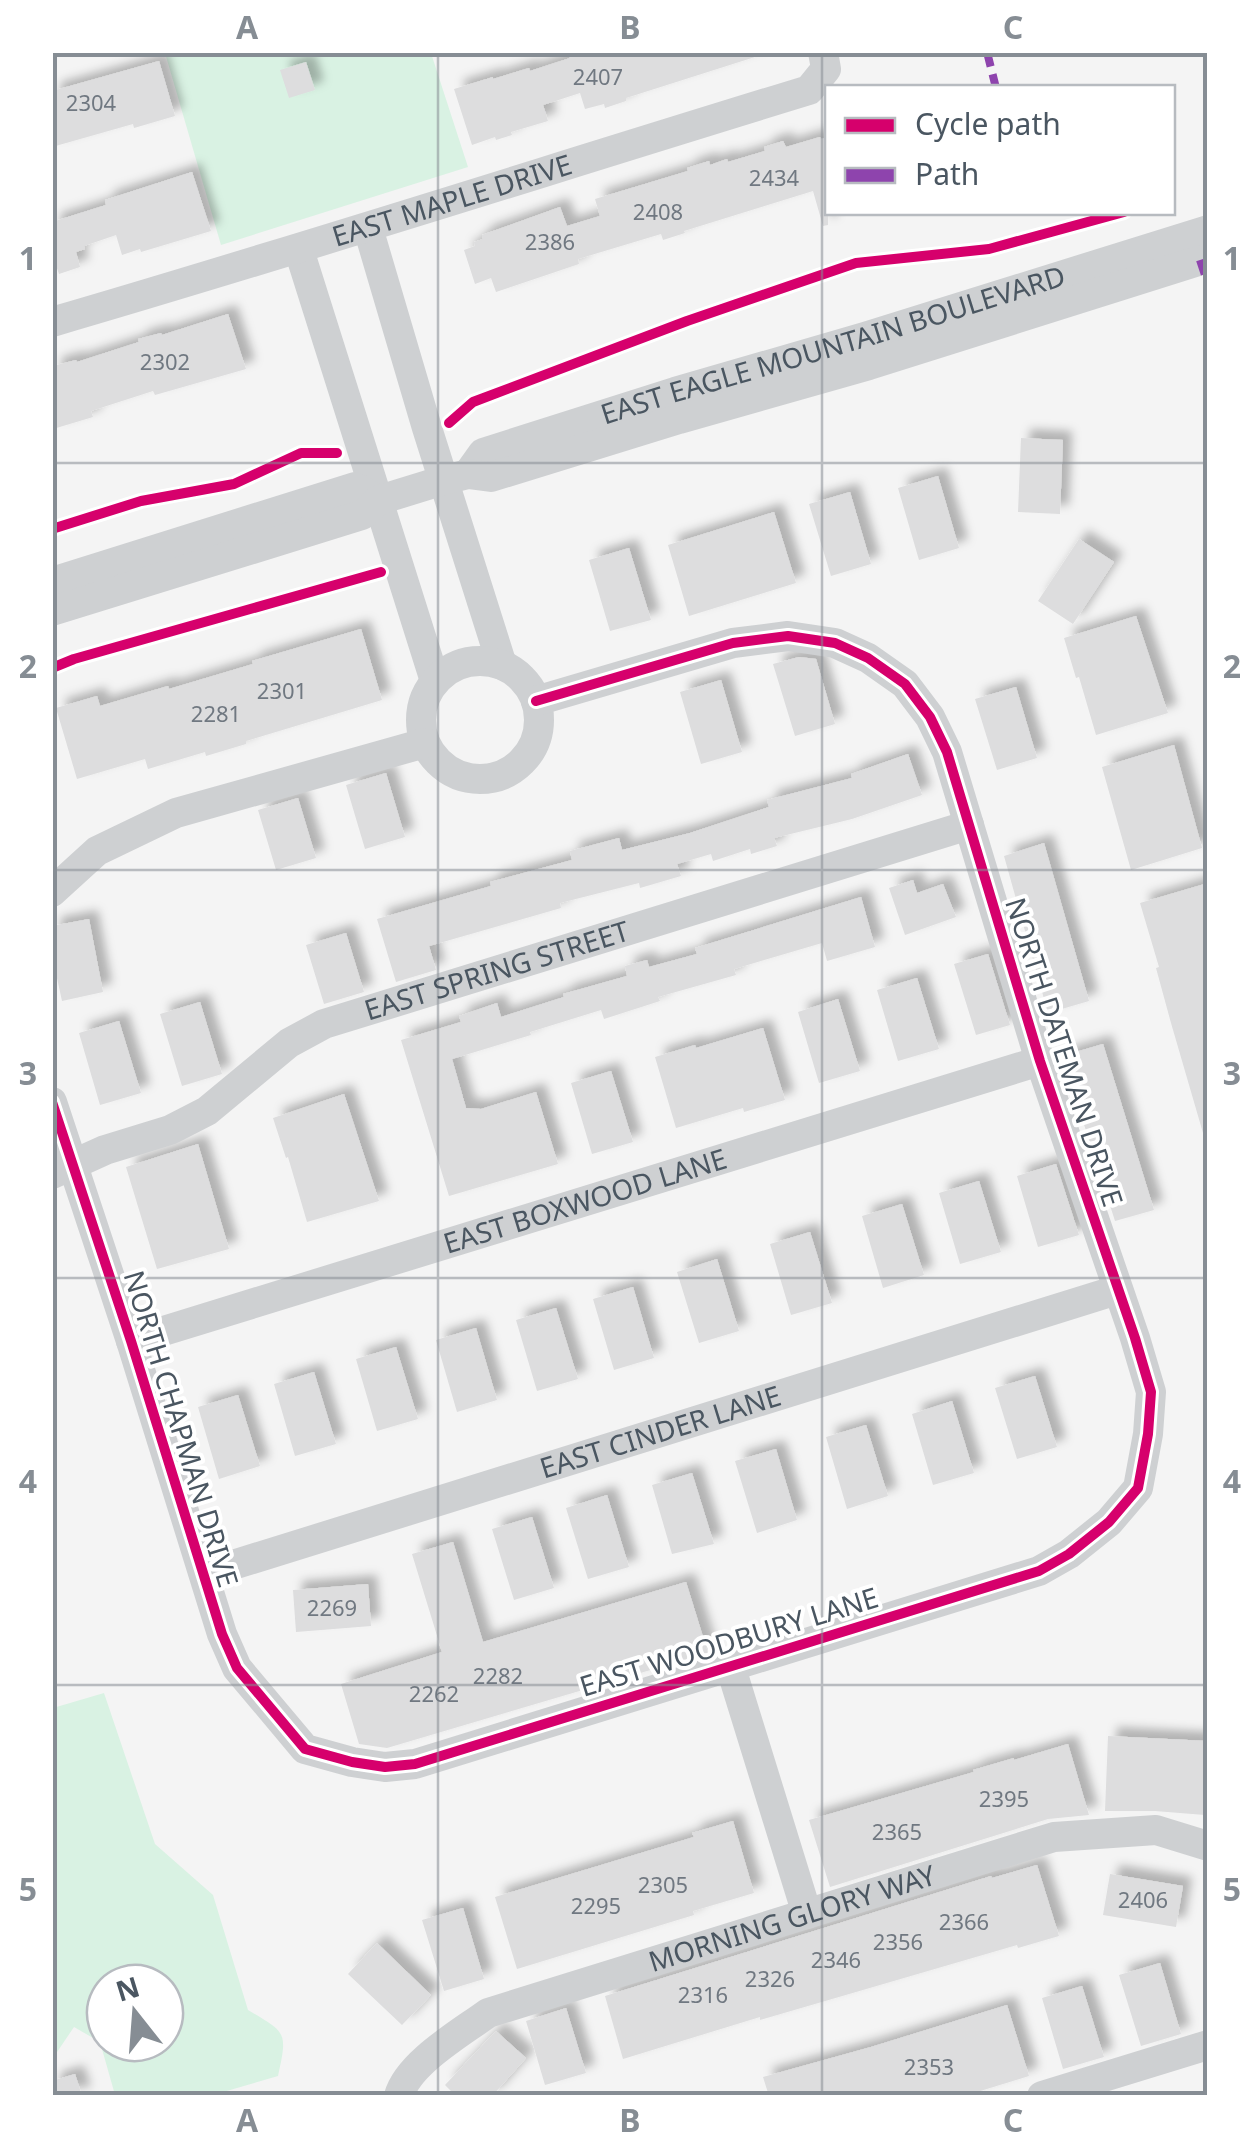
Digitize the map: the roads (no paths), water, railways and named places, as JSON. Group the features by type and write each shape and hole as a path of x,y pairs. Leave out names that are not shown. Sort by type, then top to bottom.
{"street":[{"name":"EAST MAPLE DRIVE","path":"52,322 299,250 809,90 826,69 823,52"},
{"path":"368,228 456,477 502,665"},
{"name":"EAST EAGLE MOUNTAIN BOULEVARD","path":"456,477 484,453 1208,230"},
{"path":"299,250 436,681"},
{"name":"EAST EAGLE MOUNTAIN BOULEVARD","path":"52,611 362,516 379,500 456,477 491,477 869,365 1208,258"},
{"name":"EAST EAGLE MOUNTAIN BOULEVARD","path":"52,582 355,487 379,500"},
{"name":"NORTH DATEMAN DRIVE","path":"536,702 733,643 788,636 835,643 868,658 905,684 930,716 947,752 1040,1061 1151,1392 1138,1488"},
{"path":"484,661 502,665 517,674 536,702 536,742 510,772 491,779 470,779 452,773 436,760 425,743 421,710 426,695 449,669 484,661"},
{"path":"52,892 97,850 176,813 425,743"},
{"name":"EAST SPRING STREET","path":"62,1169 170,1130 206,1111 289,1042 324,1024 969,825"},
{"name":"EAST BOXWOOD LANE","path":"131,1341 1040,1061"},
{"name":"NORTH CHAPMAN DRIVE","path":"52,1102 62,1169 131,1341 222,1634 237,1668 305,1749"},
{"name":"EAST CINDER LANE","path":"204,1574 1118,1290"},
{"name":"EAST WOODBURY LANE","path":"305,1749 385,1767 415,1764 1039,1571 1069,1554 1109,1522 1138,1488"},
{"path":"730,1665 807,1914"},
{"name":"MORNING GLORY WAY","path":"401,2090 426,2060 488,2014 1054,1837 1156,1830 1207,1846"},
{"path":"1042,2096 1208,2046"}]}
